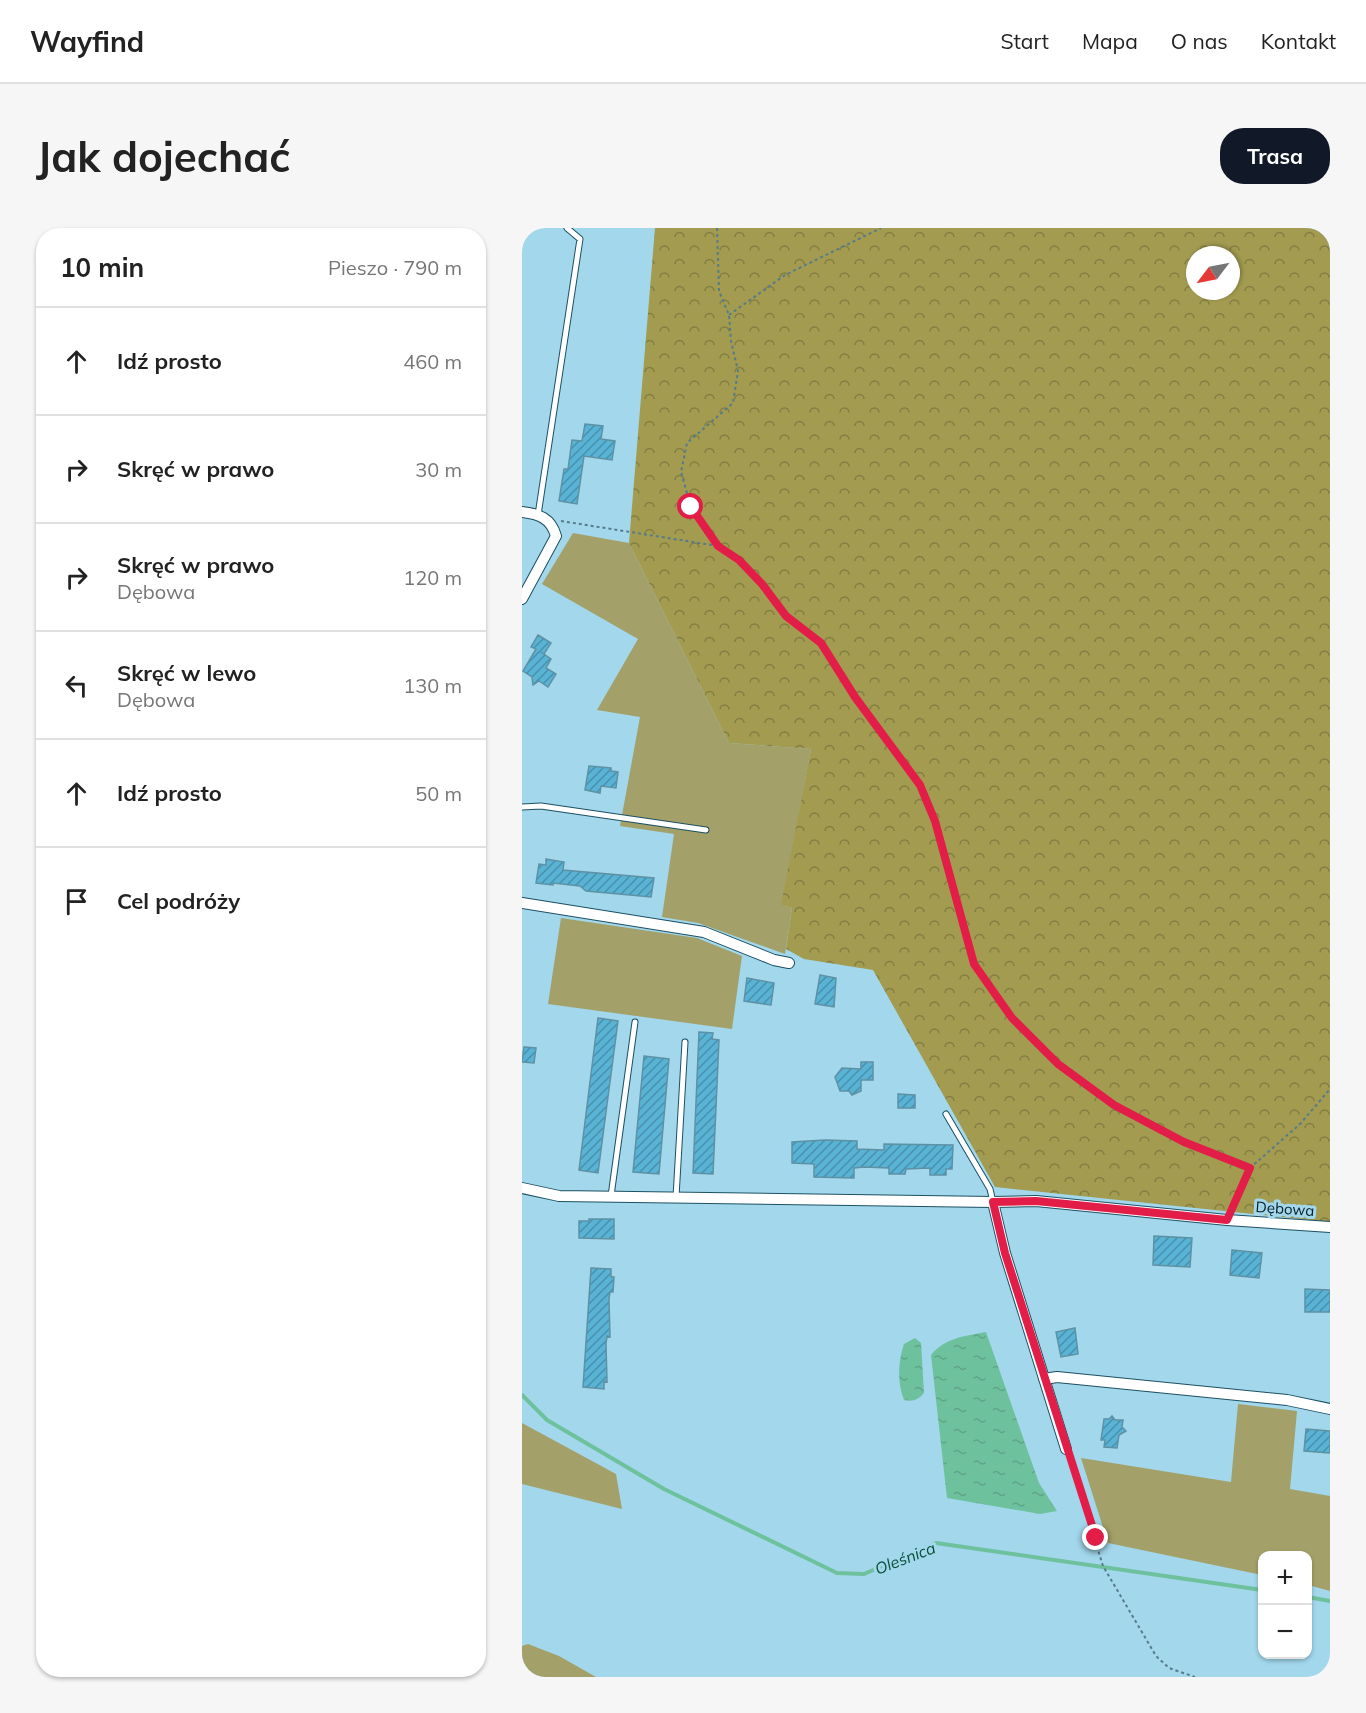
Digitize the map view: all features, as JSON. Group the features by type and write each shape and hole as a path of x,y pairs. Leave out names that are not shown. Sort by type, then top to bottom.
{"street":[{"path":"522,512 538,515 550,522 554,529 555,542 522,599"},
{"path":"522,903 704,932 774,960 789,963"},
{"name":"Dębowa","path":"522,1188 559,1196 1047,1202 1227,1220 1330,1227"},
{"path":"993,1202 1005,1253 1066,1449"},
{"path":"1044,1379 1057,1377 1287,1400 1330,1408"}],"lane":[{"path":"538,515 580,239 567,228"},
{"path":"522,807 541,806 706,830"},
{"path":"611,1196 635,1022"},
{"path":"676,1197 685,1042"},
{"path":"946,1114 990,1189 993,1202"}],"path":[{"path":"717,228 719,291 729,315 731,341 738,371 733,403 687,443 681,472 691,507 718,546 739,560 762,584 786,616 821,643 855,697 920,785 935,821 974,964 1012,1018 1058,1064 1114,1105 1184,1142 1250,1168"},
{"path":"729,315 785,274 881,228"},
{"path":"550,522 559,520 718,546"},
{"path":"1227,1220 1250,1168 1300,1124 1330,1089"},
{"path":"1066,1449 1102,1566 1156,1656 1169,1668 1195,1677"}],"shaded area":[{"path":"573,533 629,543 729,743 811,749 782,905 792,908 785,954 698,923 662,917 674,834 620,826 640,717 597,710 638,639 542,584"},
{"path":"561,918 697,938 742,956 732,1029 548,1004"},
{"path":"1238,1404 1297,1411 1290,1489 1330,1496 1330,1591 1312,1586 1312,1551 1258,1551 1258,1574 1108,1543 1081,1458 1231,1482"},
{"path":"522,1423 616,1474 622,1509 522,1484"},
{"path":"528,1644 559,1656 596,1677 522,1677 522,1646"}],"green space":[{"path":"655,228 1330,228 1330,1222 995,1187 873,970 804,959 786,949 792,908 781,905 811,749 729,743 629,543"}],"water":[{"path":"986,1332 1039,1483 1057,1511 1040,1514 947,1498 931,1355 949,1341"},
{"path":"915,1338 921,1343 924,1393 915,1400 907,1401 904,1400 900,1386 900,1358 904,1344"}],"building":[{"path":"585,424 603,426 601,439 615,441 612,460 584,456 577,504 559,501 564,469 568,469 572,440 582,441"},
{"path":"538,635 551,643 544,654 541,652 551,659 546,668 556,674 548,687 539,681 533,685 532,677 523,671 536,649 531,647"},
{"path":"589,766 611,768 611,771 618,772 616,788 601,786 600,793 585,790"},
{"path":"546,859 564,862 563,870 654,878 651,897 586,891 580,886 536,883 539,864 546,865"},
{"path":"820,975 836,978 834,1007 815,1004"},
{"path":"747,978 774,983 771,1005 744,1001"},
{"path":"598,1018 618,1021 598,1173 579,1170"},
{"path":"699,1032 713,1033 712,1039 719,1040 713,1174 693,1173"},
{"path":"524,1047 536,1048 534,1063 522,1062"},
{"path":"644,1056 669,1059 659,1174 633,1172"},
{"path":"861,1062 873,1062 873,1080 861,1080 861,1091 852,1095 849,1091 840,1091 835,1077 842,1068 861,1069"},
{"path":"898,1094 915,1095 915,1108 898,1108"},
{"path":"857,1141 857,1149 884,1150 884,1144 953,1145 952,1169 946,1169 946,1175 930,1175 930,1168 906,1169 905,1174 889,1174 889,1168 864,1167 854,1168 854,1178 814,1177 814,1164 792,1163 792,1142"},
{"path":"589,1219 614,1219 614,1239 579,1238 579,1221 589,1221"},
{"path":"1154,1236 1192,1238 1190,1267 1153,1265"},
{"path":"1232,1250 1262,1253 1259,1278 1230,1275"},
{"path":"591,1268 611,1269 611,1277 614,1277 613,1292 610,1292 609,1299 610,1337 607,1336 606,1344 607,1382 604,1381 604,1389 583,1387"},
{"path":"1305,1289 1330,1290 1330,1312 1305,1312"},
{"path":"1075,1328 1078,1354 1061,1357 1056,1332"},
{"path":"1112,1416 1115,1420 1123,1420 1122,1427 1126,1431 1119,1435 1117,1448 1104,1447 1105,1440 1101,1440 1104,1419"},
{"path":"1306,1429 1330,1431 1330,1453 1304,1451"}],"waterway":[{"name":"Oleśnica","path":"522,1395 547,1420 664,1489 837,1573 864,1574 936,1543 1258,1589"},
{"name":"Oleśnica","path":"1312,1598 1330,1601"}],"route":[{"path":"691,507 718,546 739,560 762,584 786,616 821,643 855,697 920,785 935,821 974,964 1012,1018 1058,1064 1114,1105 1184,1142 1250,1168 1227,1220 1036,1201 993,1202 1005,1253 1096,1538"}]}
